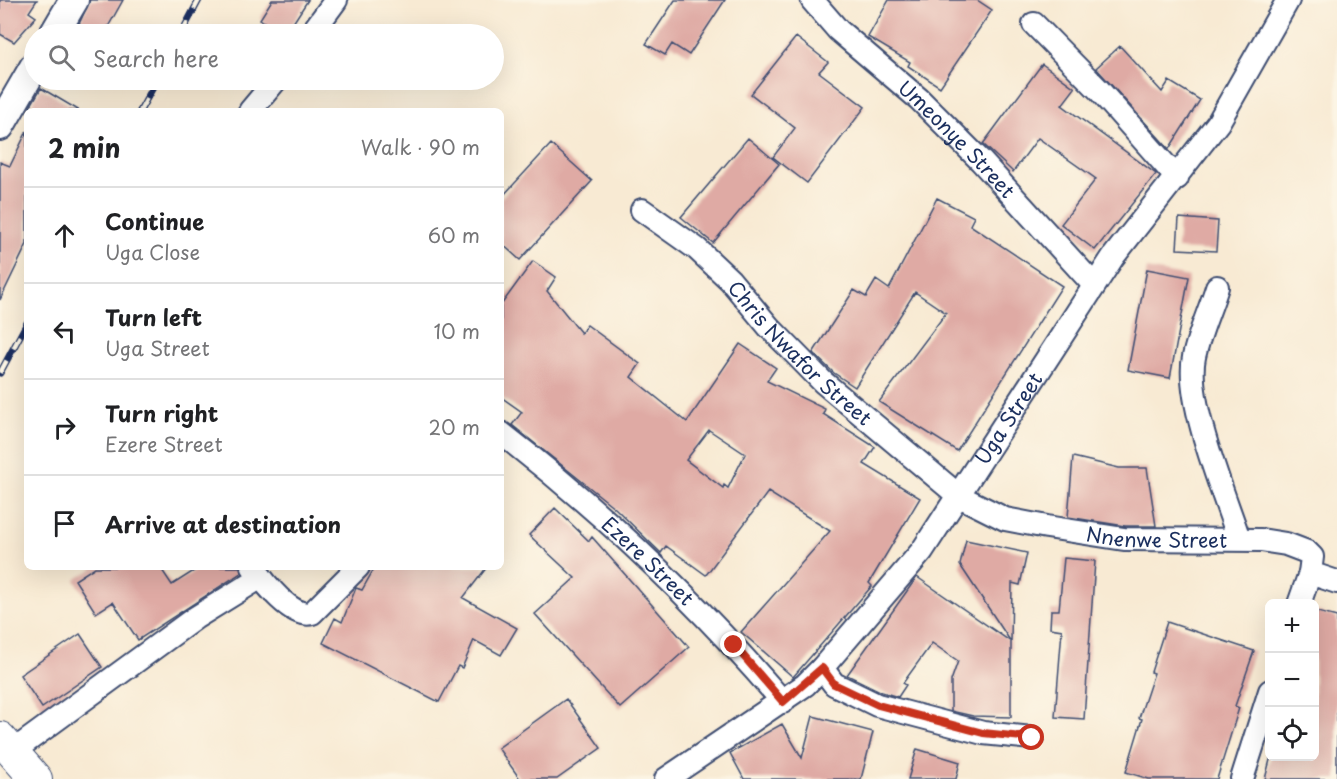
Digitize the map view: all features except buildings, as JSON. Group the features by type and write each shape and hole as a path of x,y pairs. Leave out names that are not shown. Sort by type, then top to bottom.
{"main road":[{"path":"6,745 36,779"}],"street":[{"path":"60,24 74,0"},
{"path":"318,24 336,0"},
{"name":"Umeonye Street","path":"812,0 838,30 919,99 966,145 1094,285"},
{"name":"Uga Street","path":"666,779 684,764 783,702 822,668 922,551 1094,285 1141,219 1177,178 1218,123 1288,0"},
{"path":"1034,24 1100,90 1177,178"},
{"path":"0,126 24,85"},
{"path":"253,108 268,90"},
{"name":"Chris Nwafor Street","path":"642,210 696,249 730,280 768,327 823,382 959,496"},
{"path":"1217,287 1194,358 1196,406 1239,538"},
{"name":"Ezere Street","path":"504,436 625,537 734,645 783,702"},
{"name":"Nnenwe Street","path":"959,496 1005,519 1047,527 1124,538 1239,538 1286,544 1307,552 1312,557 1310,573"},
{"path":"6,745 195,618 257,572 298,613 306,615 312,613 355,570"},
{"path":"1300,599 1310,573 1337,582"},
{"path":"822,668 834,684 878,705 983,733 1032,738"},
{"path":"1242,779 1265,704"}],"railway":[{"path":"186,24 199,0"},
{"path":"142,108 152,90"},
{"path":"0,373 24,329"}],"route":[{"path":"734,645 783,702 822,668 834,684 878,705 925,720 983,733 1032,738"}]}
